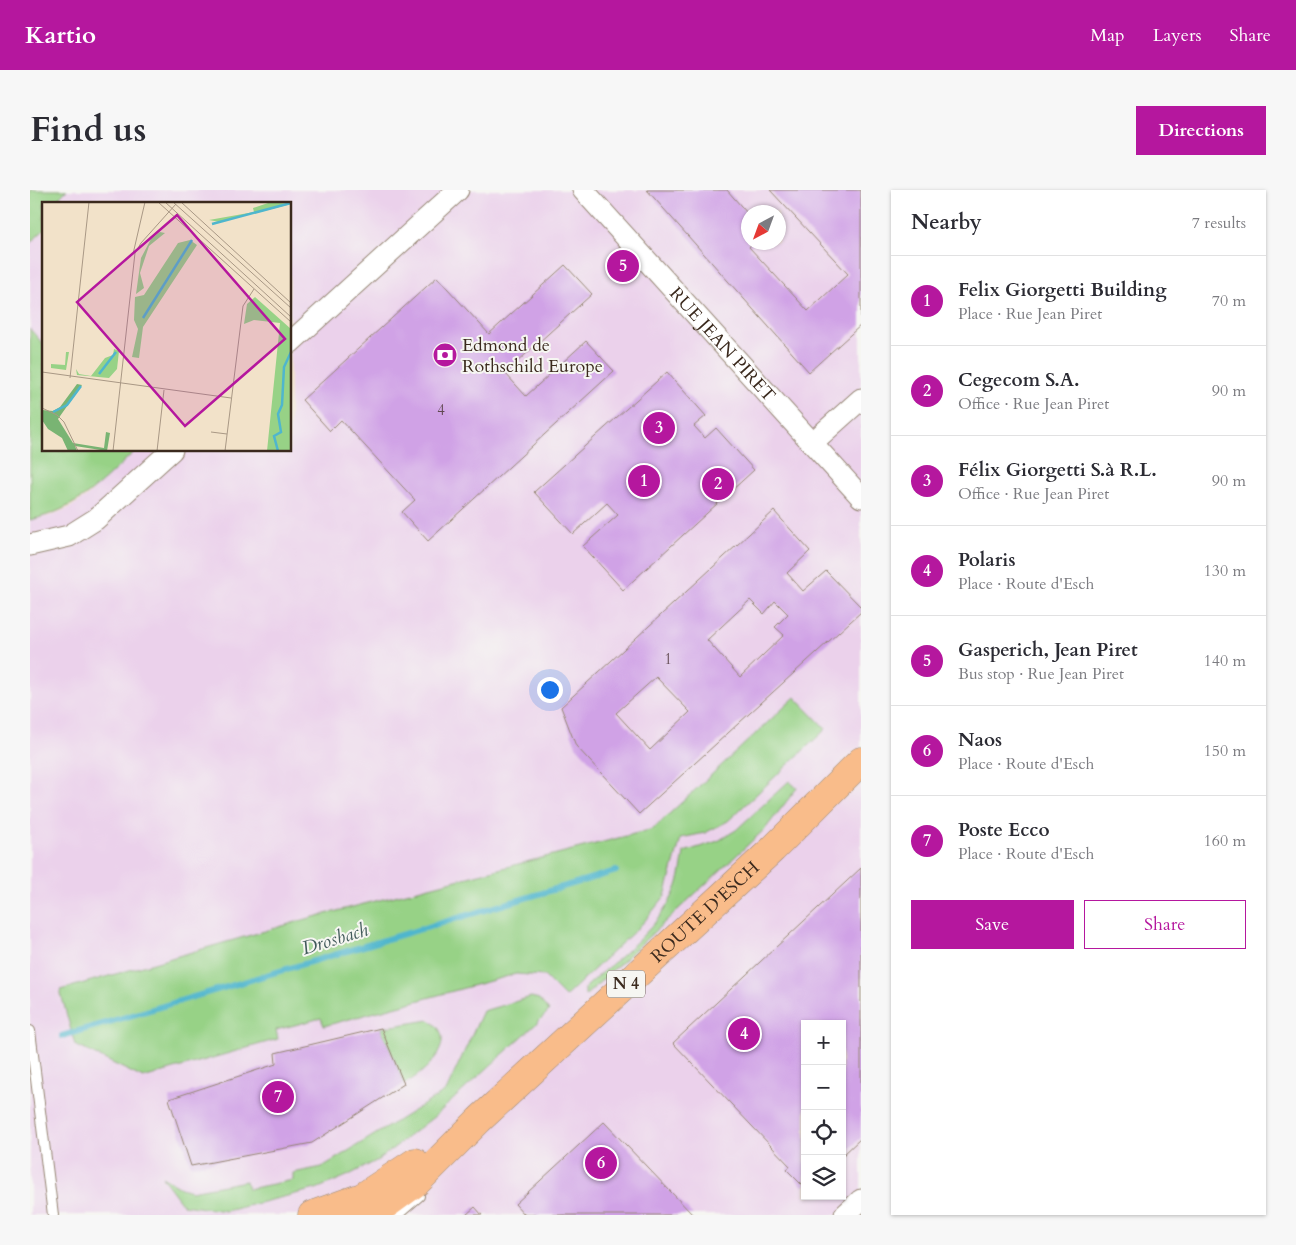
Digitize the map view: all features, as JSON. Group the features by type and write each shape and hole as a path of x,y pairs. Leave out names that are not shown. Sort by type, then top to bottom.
{"main road":[{"name":"ROUTE D'ESCH","path":"367,1215 388,1204 416,1182 479,1120 773,849 861,761"},
{"name":"ROUTE D'ESCH","path":"312,1215 362,1197 479,1120"}],"street":[{"path":"291,342 458,190"},
{"name":"RUE JEAN PIRET","path":"584,190 861,497"},
{"path":"812,442 861,399"},
{"path":"30,545 69,536 96,519 171,451"},
{"path":"845,1215 861,1200"}],"lane":[{"path":"30,1031 53,1215"},
{"name":"ROUTE D'ESCH","path":"464,1150 479,1120"},
{"path":"397,1215 429,1187"}],"shaded area":[{"path":"67,190 861,190 861,1215 30,1215 30,520 49,516 69,508 86,497 135,451 291,451 291,202 55,202"},
{"path":"42,232 42,343 30,329 30,243"}],"green space":[{"path":"30,190 67,190 55,202 42,202 42,232 30,243"},
{"path":"30,329 42,343 42,451 135,451 100,484 76,502 47,515 30,520"},
{"path":"795,697 826,729 728,821 705,833 681,838 665,896 643,923 565,997 544,976 516,974 324,1026 321,1018 276,1030 278,1039 143,1078 75,1045 60,990 310,918 653,829"},
{"path":"789,781 797,788 766,828 585,996 585,988 649,929 670,901 677,886 684,852 718,841 736,830"},
{"path":"531,997 539,999 549,1011 536,1024 435,1116 378,1160 347,1176 316,1189 226,1211 183,1205 162,1177 181,1188 191,1191 246,1181 248,1189 293,1180 293,1173 322,1167 446,1091 483,1011"},
{"path":"429,1020 438,1028 442,1037 441,1046 430,1064 404,1084 381,1028"}],"building":[{"path":"647,190 727,190 741,206 741,250 752,250 808,311 848,274 786,205 770,190 861,190 861,325 809,372"},
{"path":"565,265 592,294 505,373 526,396 586,341 614,371 428,541 402,512 415,500 341,420 330,431 302,400 437,277 489,334"},
{"path":"667,372 706,416 694,426 705,438 716,428 754,470 623,590 583,546 618,515 607,503 573,534 534,492"},
{"path":"774,511 810,551 787,573 803,591 826,571 861,607 861,612 639,814 576,746 561,707","holes":["750,600 764,614 775,601 788,614 775,627 784,635 740,677 707,640","656,677 690,712 650,750 616,713"]},
{"path":"861,868 861,1138 846,1152 846,1020 801,1020 801,1184 787,1170 790,1166 673,1043"},
{"path":"381,1028 404,1084 312,1143 191,1166 169,1099 276,1064 275,1053"},
{"path":"604,1122 693,1215 525,1215 515,1204"},
{"path":"475,1207 482,1215 466,1215"}],"waterway":[{"name":"Drosbach","path":"62,1036 616,871"}],"place":[{"name":"Gasperich, Jean Piret","path":"623,266"},
{"name":"Edmond de Rothschild Europe","path":"445,355"},
{"name":"Félix Giorgetti S.à R.L.","path":"659,428"},
{"name":"Felix Giorgetti Building","path":"644,481"},
{"name":"Cegecom S.A.","path":"718,484"},
{"name":"Polaris","path":"744,1034"},
{"name":"Poste Ecco","path":"278,1097"},
{"name":"Naos","path":"601,1163"}]}
